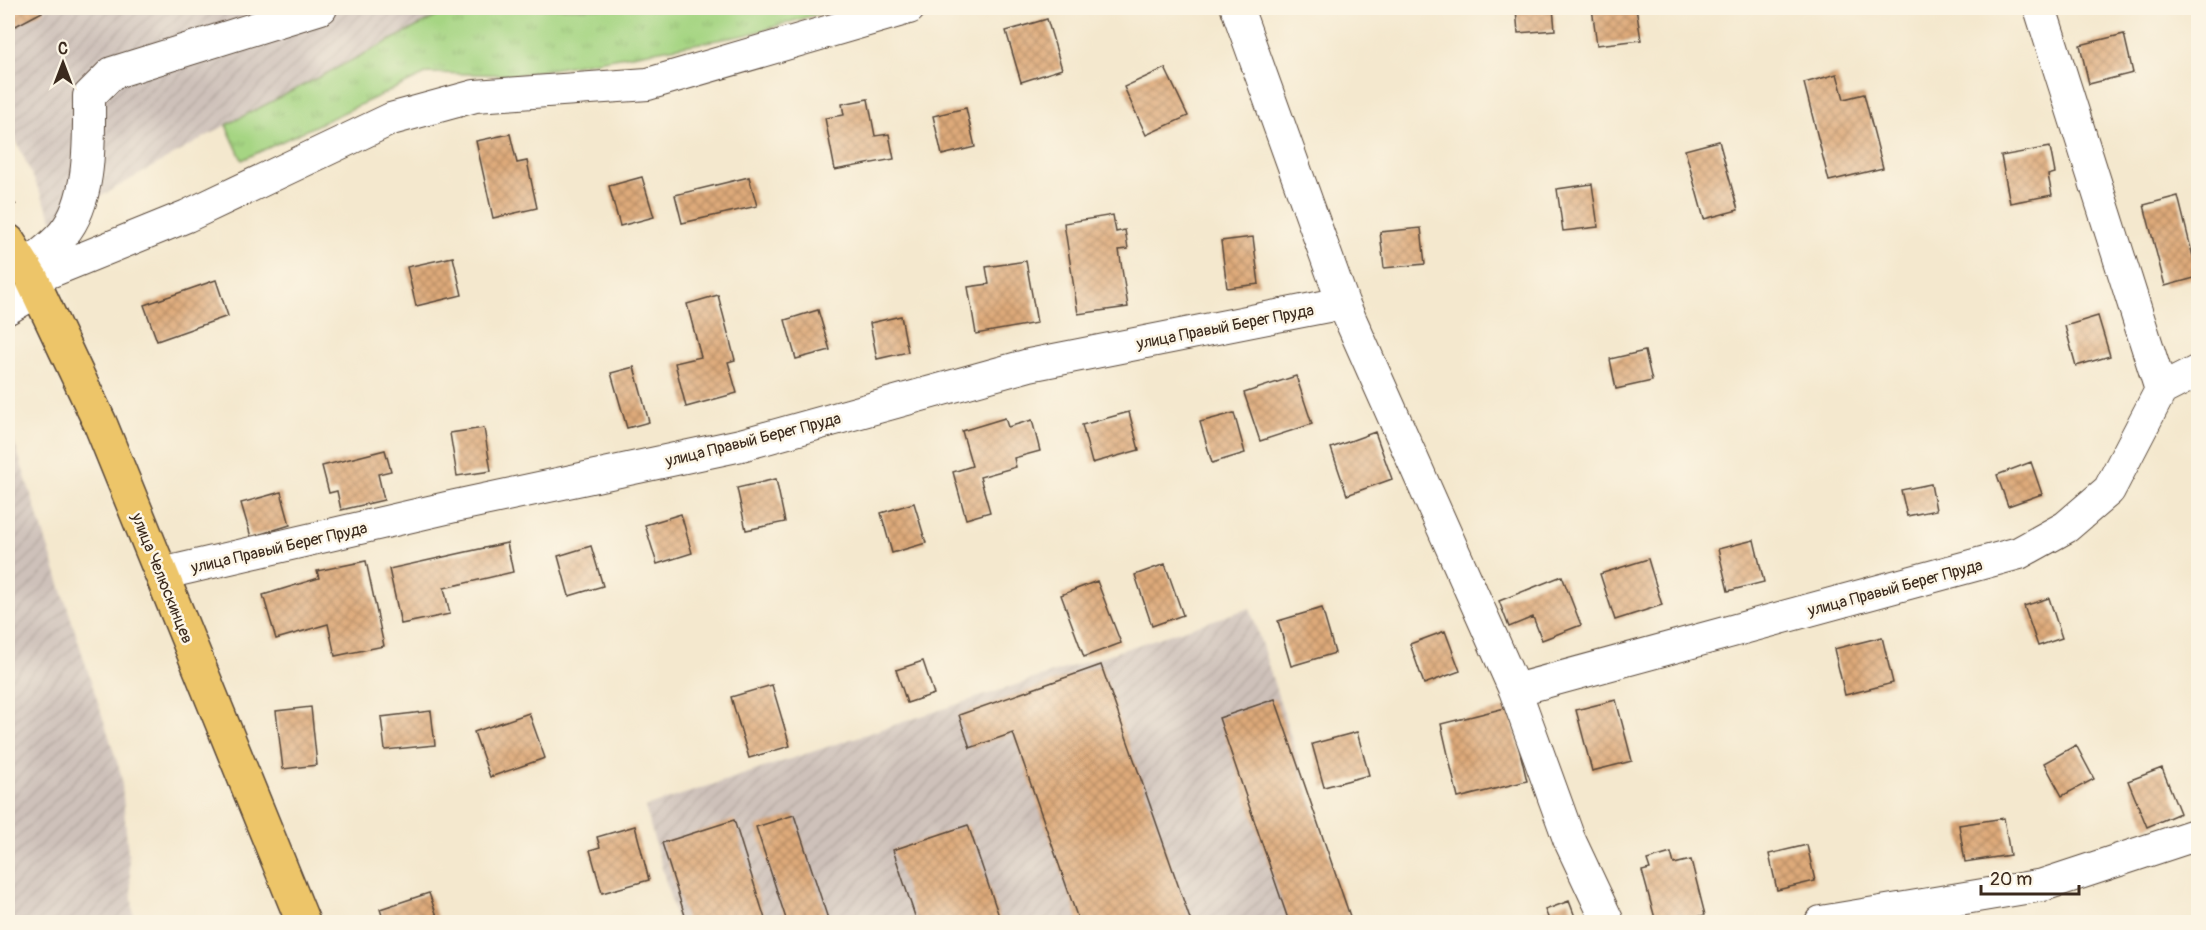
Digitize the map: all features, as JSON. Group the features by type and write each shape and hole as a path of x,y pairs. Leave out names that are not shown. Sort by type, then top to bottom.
{"main road":[{"name":"улица Челюскинцев","path":"8,241 100,423 303,922"}],"street":[{"path":"8,308 25,276 73,221 86,178 89,96 112,73 321,8"},
{"path":"25,276 187,216 391,119 475,96 648,84 909,8"},
{"path":"1237,8 1343,303 1515,690 1569,839 1608,922"},
{"path":"2040,8 2162,390 2199,371"},
{"name":"улица Правый Берег Пруда","path":"161,574 455,506 741,445 1029,365 1343,303"},
{"name":"улица Правый Берег Пруда","path":"1515,690 2019,553 2066,527 2109,490 2162,390"},
{"path":"1821,922 2043,885 2199,834"}],"shaded area":[{"path":"8,8 453,8 226,125 54,223 8,123"},
{"path":"8,423 121,774 134,922 8,922"},
{"path":"1250,608 1350,922 677,922 645,807"}],"green space":[{"path":"453,8 838,8 746,35 517,75 428,73 242,160 226,125"}],"building":[{"path":"8,8 42,8 44,11 8,30"},
{"path":"1516,8 1553,8 1555,30 1518,33"},
{"path":"1592,8 1636,8 1641,40 1597,45"},
{"path":"1047,19 1062,69 1021,82 1006,31"},
{"path":"2124,34 2133,73 2089,84 2080,45"},
{"path":"1165,68 1188,116 1146,135 1124,87"},
{"path":"1837,74 1844,99 1864,94 1883,168 1829,181 1804,83"},
{"path":"868,99 875,136 889,134 894,159 835,170 825,118 844,115 842,104"},
{"path":"966,108 975,147 942,155 933,116"},
{"path":"510,134 517,163 527,161 537,208 493,218 476,141"},
{"path":"1719,141 1738,210 1704,219 1685,150"},
{"path":"2050,147 2055,173 2048,175 2052,195 2010,203 2001,156"},
{"path":"642,177 654,217 620,226 609,186"},
{"path":"749,177 757,206 682,223 675,195"},
{"path":"1592,184 1598,227 1563,231 1557,189"},
{"path":"2178,196 2198,277 2165,286 2144,205"},
{"path":"1113,215 1116,232 1125,230 1128,249 1119,250 1128,307 1078,314 1064,223"},
{"path":"1421,228 1425,264 1384,268 1380,232"},
{"path":"1253,237 1259,284 1227,288 1221,241"},
{"path":"453,257 462,295 416,306 407,267"},
{"path":"1026,261 1037,323 976,334 968,287 989,284 986,267"},
{"path":"216,280 228,316 157,341 144,305"},
{"path":"718,295 735,360 728,362 737,393 686,407 675,363 701,357 687,304"},
{"path":"818,310 830,350 796,359 785,320"},
{"path":"901,316 908,352 877,359 870,323"},
{"path":"2098,316 2110,356 2076,366 2065,326"},
{"path":"1645,351 1652,381 1616,389 1610,359"},
{"path":"634,367 649,422 627,428 611,373"},
{"path":"1296,376 1312,424 1260,441 1244,393"},
{"path":"1129,412 1139,450 1092,463 1082,425"},
{"path":"1234,413 1245,453 1212,463 1200,422"},
{"path":"1005,418 1008,427 1032,420 1040,451 1014,458 1016,467 980,477 990,512 966,519 953,472 972,466 962,431"},
{"path":"484,428 491,471 457,476 450,433"},
{"path":"1375,432 1392,479 1347,495 1331,448"},
{"path":"385,450 391,471 378,474 384,500 341,510 337,491 329,493 322,466"},
{"path":"2031,462 2042,494 2008,506 1997,475"},
{"path":"776,479 785,522 746,530 737,488"},
{"path":"1931,484 1936,510 1907,516 1901,490"},
{"path":"281,492 290,525 251,537 241,503"},
{"path":"914,503 926,543 892,553 881,513"},
{"path":"681,514 692,553 657,564 645,525"},
{"path":"1754,540 1764,582 1728,591 1718,549"},
{"path":"507,543 513,572 444,588 450,614 401,624 389,569"},
{"path":"591,546 603,586 569,596 558,556"},
{"path":"1648,559 1662,605 1615,620 1600,574"},
{"path":"366,561 384,646 335,656 328,624 276,639 263,595 319,578 317,571"},
{"path":"1165,564 1183,615 1152,626 1135,575"},
{"path":"1562,576 1581,625 1542,640 1533,617 1509,627 1499,601"},
{"path":"1097,581 1121,643 1084,657 1061,595"},
{"path":"2049,598 2062,638 2038,646 2024,606"},
{"path":"1322,608 1335,653 1291,666 1278,621"},
{"path":"1445,631 1460,671 1424,684 1410,644"},
{"path":"1882,637 1893,683 1845,695 1834,649"},
{"path":"923,661 934,694 907,703 896,670"},
{"path":"1101,665 1191,922 1079,922 1013,733 970,748 959,715"},
{"path":"772,685 790,746 749,758 731,697"},
{"path":"1275,699 1352,922 1289,922 1219,718"},
{"path":"1616,700 1632,761 1592,771 1576,710"},
{"path":"311,707 317,765 283,769 276,711"},
{"path":"1509,707 1527,781 1458,798 1441,724"},
{"path":"431,711 435,745 385,750 381,717"},
{"path":"529,713 545,758 490,777 474,732"},
{"path":"1357,732 1369,775 1324,787 1312,744"},
{"path":"2076,745 2094,779 2062,796 2044,763"},
{"path":"2162,768 2180,813 2147,827 2128,781"},
{"path":"794,815 829,922 787,922 756,827"},
{"path":"2004,818 2010,855 1965,862 1959,825"},
{"path":"734,820 766,922 687,922 662,843"},
{"path":"968,825 1001,922 917,922 893,850"},
{"path":"635,826 649,880 602,893 590,850 600,847 597,837"},
{"path":"1807,845 1815,881 1777,890 1769,854"},
{"path":"1671,853 1674,864 1691,860 1705,915 1678,922 1656,922 1642,871 1650,869 1647,860"},
{"path":"429,893 439,922 384,922 380,909"},
{"path":"1569,901 1577,922 1550,922 1545,910"}]}
